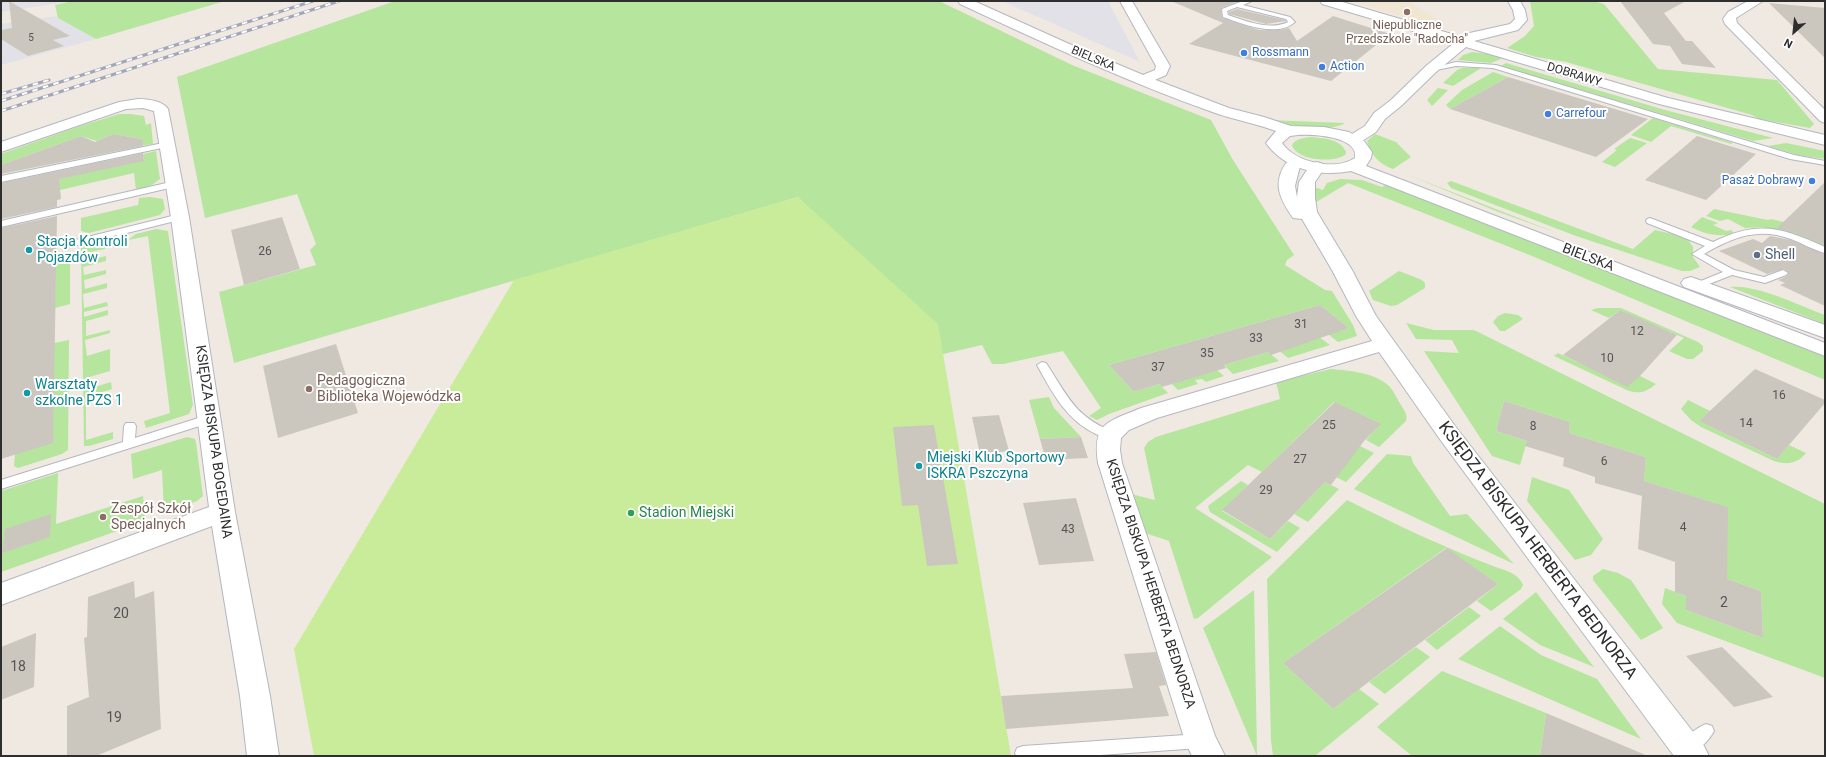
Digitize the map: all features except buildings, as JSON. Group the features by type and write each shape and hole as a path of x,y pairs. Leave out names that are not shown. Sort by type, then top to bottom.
{"street":[{"name":"BIELSKA","path":"964,1 1062,46 1143,80 1224,111 1249,125 1283,134"},
{"path":"1126,1 1163,66 1161,72 1143,80"},
{"name":"DOBRAWY","path":"1326,1 1664,101 1825,140"},
{"path":"1353,140 1371,129 1379,116 1396,103 1431,69 1470,37 1514,27 1521,20 1519,10 1514,1"},
{"path":"1757,1 1732,15 1729,19 1731,24 1825,118"},
{"name":"KSIĘDZA BISKUPA BOGEDAINA","path":"1,147 106,110 141,103 153,105 161,109 180,217 222,512 255,696 263,756"},
{"path":"1334,133 1354,123 1379,116"},
{"path":"1310,129 1334,133 1353,140 1361,146 1364,153 1358,162 1330,168 1317,167 1294,161 1283,155 1274,143 1283,134 1310,129"},
{"name":"BIELSKA","path":"1358,162 1394,173 1538,230 1699,285 1825,332"},
{"name":"BIELSKA","path":"1358,162 1825,350"},
{"path":"1292,166 1287,179 1287,196 1299,214"},
{"name":"KSIĘDZA BISKUPA HERBERTA BEDNORZA","path":"1317,167 1307,182 1306,198 1308,212 1313,223 1342,270 1366,316 1384,344 1447,432 1689,752"},
{"path":"1109,435 1121,424 1149,413 1384,344"},
{"name":"KSIĘDZA BISKUPA HERBERTA BEDNORZA","path":"1109,435 1108,450 1110,463 1205,748"},
{"path":"1,594 222,512"}],"lane":[{"path":"1236,5 1288,18 1292,22 1287,26 1276,28 1245,22 1225,16 1224,10 1236,5 1249,1"},
{"path":"1431,69 1456,64 1494,66 1793,157 1825,163"},
{"path":"1,179 166,136"},
{"path":"1,224 174,184"},
{"path":"66,245 180,217"},
{"path":"1650,220 1712,245"},
{"path":"1783,273 1765,280 1731,272 1697,254 1712,245 1752,231 1760,230 1786,234 1825,250"},
{"path":"119,242 123,231"},
{"path":"1699,285 1731,272"},
{"path":"1042,365 1067,408 1080,421 1097,431 1109,435"},
{"path":"1,485 208,419"},
{"path":"129,444 130,426"},
{"path":"1689,752 1706,731"},
{"path":"1023,753 1205,748"}],"shaded area":[{"path":"1,1 73,1 1,12"},
{"path":"1002,1 1108,1 1140,62"},
{"name":"Niepubliczne Przedszkole \"Radocha\"","path":"1352,1 1409,1 1442,23 1434,26"},
{"path":"57,16 58,18 96,39 1,65 1,24"}],"green space":[{"path":"73,1 225,1 96,39 58,18 55,5"},
{"path":"395,1 939,1 1072,65 1211,120 1233,160 1294,255 1287,260 1285,265 1325,290 1332,291 1353,325 1357,336 1338,342 1328,334 1349,328 1320,305 1109,365 1134,392 1159,384 1168,393 1109,414 1097,420 1089,416 1101,408 1063,351 1003,364 992,364 982,345 943,354 798,197 234,363 219,292 316,265 310,250 316,244 297,194 205,218 177,77"},
{"path":"1530,1 1593,1 1604,4 1658,69 1777,80 1814,124 1810,128 1759,119 1752,115 1566,62 1536,57 1507,48 1525,36 1534,26"},
{"path":"1472,52 1503,58 1491,63 1458,60 1463,55"},
{"path":"1506,63 1665,110 1773,138 1753,141 1501,66"},
{"path":"1462,68 1481,68 1453,86 1443,83 1457,70"},
{"path":"1493,72 1508,77 1450,109 1446,105 1462,90"},
{"path":"1438,88 1448,90 1432,106 1427,100"},
{"path":"119,114 144,116 146,125 151,123 153,144 127,147 142,139 113,134 97,141 81,136 1,165 1,154"},
{"path":"1653,118 1733,143 1731,144 1671,126 1651,142 1631,135"},
{"path":"1267,120 1345,123 1338,126 1319,128 1295,126"},
{"path":"1375,134 1396,142 1411,157 1393,169 1380,162 1373,155 1367,141"},
{"path":"1311,137 1331,140 1340,144 1346,152 1345,155 1332,159 1316,159 1301,154 1295,150 1292,145 1300,139"},
{"path":"1630,138 1647,143 1615,167 1602,162 1617,150 1614,149"},
{"path":"1786,143 1825,151 1825,159 1798,155 1768,146"},
{"path":"156,151 160,179 152,185 136,190 134,173 60,190 60,187 1,191 144,160 143,154"},
{"path":"1406,174 1557,233 1496,211"},
{"path":"1340,179 1362,180 1382,187 1387,184 1825,355 1825,380 1532,256 1348,183 1313,204 1314,187 1323,190 1327,183"},
{"path":"1451,181 1633,249 1655,230 1686,237 1693,247 1693,257 1700,267 1690,271 1682,271 1576,236 1451,188 1447,183"},
{"path":"150,197 163,199 165,209 160,215 89,233 81,231 81,218 138,205 139,198"},
{"path":"798,197 938,324 1011,756 314,756 294,649 514,280"},
{"path":"1714,209 1768,220 1771,219 1825,232 1825,247 1783,231 1762,227 1745,228 1728,219 1720,221 1706,216"},
{"path":"1702,217 1718,223 1713,225 1726,231 1731,230 1734,233 1718,235 1701,232 1691,227"},
{"path":"156,229 168,231 193,405 189,414 146,428 144,421 170,413 148,236 128,240 136,234"},
{"path":"105,241 105,249 84,253 83,262 106,256 106,261 83,267 84,275 106,270 106,274 84,280 85,289 107,283 107,288 83,294 84,308 107,302 108,306 84,312 84,317 108,310 108,315 86,321 86,336 110,330 110,333 85,340 87,356 110,349 110,371 86,378 85,390 111,382 112,389 86,397 86,440 113,432 113,439 84,446 81,247"},
{"path":"70,254 70,304 55,308 56,257"},
{"path":"1399,271 1422,280 1425,283 1425,288 1397,305 1391,306 1373,300 1369,291"},
{"path":"1730,287 1753,289 1791,301 1825,315 1825,324"},
{"path":"1598,308 1621,308 1698,342 1703,346 1703,351 1693,359 1687,359 1669,351 1684,338 1656,326 1655,327 1620,310 1609,318 1591,310"},
{"path":"1505,313 1518,315 1523,319 1505,331 1500,331 1493,322 1498,316"},
{"path":"1406,323 1434,330 1474,330 1825,504 1825,678 1677,623 1662,604 1665,588 1686,596 1686,610 1763,638 1761,591 1727,579 1727,507 1644,481 1646,457 1569,433 1570,422 1504,401 1496,431 1527,441 1520,465 1492,456 1424,351 1459,353 1452,340 1416,339"},
{"path":"1319,337 1330,345 1288,358 1277,349"},
{"path":"69,340 68,450 62,454 18,468 14,466 15,454 54,343"},
{"path":"1268,352 1279,361 1233,374 1224,365"},
{"path":"1558,353 1583,365 1586,364 1640,376 1656,384 1643,392 1629,391 1554,356"},
{"path":"1331,369 1362,373 1383,381 1394,393 1406,415 1406,421 1379,447 1366,440 1380,424 1334,402 1262,472 1248,465 1195,508 1272,557 1198,618 1194,619 1169,541 1142,532 1131,494 1155,500 1144,448 1148,442 1156,437 1280,399 1276,382"},
{"path":"1217,370 1224,376 1206,382 1202,379 1195,380 1198,384 1178,390 1169,381"},
{"path":"1049,397 1054,408 1081,437 1040,439 1029,400"},
{"path":"1688,400 1710,411 1699,421 1777,459 1789,445 1806,453 1803,457 1792,463 1774,461 1701,427 1691,420 1681,409"},
{"path":"187,437 195,439 196,442 203,496 197,501 164,513 162,470 133,479 131,454"},
{"path":"1360,446 1374,453 1346,482 1332,475"},
{"path":"1387,454 1411,456 1413,463 1450,516 1467,514 1514,564 1354,489"},
{"name":"Zespół Szkół Specjalnych","path":"58,473 56,524 143,496 145,521 1,572 1,491"},
{"path":"1532,477 1569,490 1603,539 1591,555 1575,560 1527,501"},
{"path":"1241,481 1248,485 1222,511 1270,539 1288,521 1300,528 1277,552 1210,512 1208,506"},
{"path":"1325,482 1339,489 1308,522 1294,514"},
{"path":"1347,500 1437,543 1474,559 1510,572 1521,581 1523,585 1521,589 1491,611 1477,601 1498,584 1446,548 1283,663 1333,709 1359,689 1379,704 1315,756 1273,756 1271,740 1267,579"},
{"path":"1603,569 1618,573 1631,580 1663,628 1641,640 1593,580 1593,576"},
{"path":"1254,590 1257,756 1203,628"},
{"path":"1536,592 1594,667 1540,645 1503,619"},
{"path":"1469,607 1481,616 1437,650 1425,640"},
{"path":"1500,626 1541,655 1597,679 1641,739 1458,659"},
{"path":"1416,647 1430,657 1385,694 1369,682"},
{"path":"1442,671 1546,713 1540,756 1412,756 1377,727"}],"railway":[{"path":"1,101 313,1"},
{"path":"1,111 339,1"},
{"path":"1,94 49,80"}],"place":[{"name":"Niepubliczne Przedszkole \"Radocha\"","path":"1407,12"},
{"name":"Rossmann","path":"1244,53"},
{"name":"Action","path":"1322,67"},
{"name":"Carrefour","path":"1548,114"},
{"name":"Pasaż Dobrawy","path":"1812,181"},
{"name":"Stacja Kontroli Pojazdów","path":"29,250"},
{"name":"Shell","path":"1757,255"},
{"name":"Pedagogiczna Biblioteka Wojewódzka","path":"309,389"},
{"name":"Warsztaty szkolne PZS 1","path":"27,393"},
{"name":"Miejski Klub Sportowy ISKRA Pszczyna","path":"919,466"},
{"name":"Stadion Miejski","path":"631,513"},
{"name":"Zespół Szkół Specjalnych","path":"103,517"}]}
